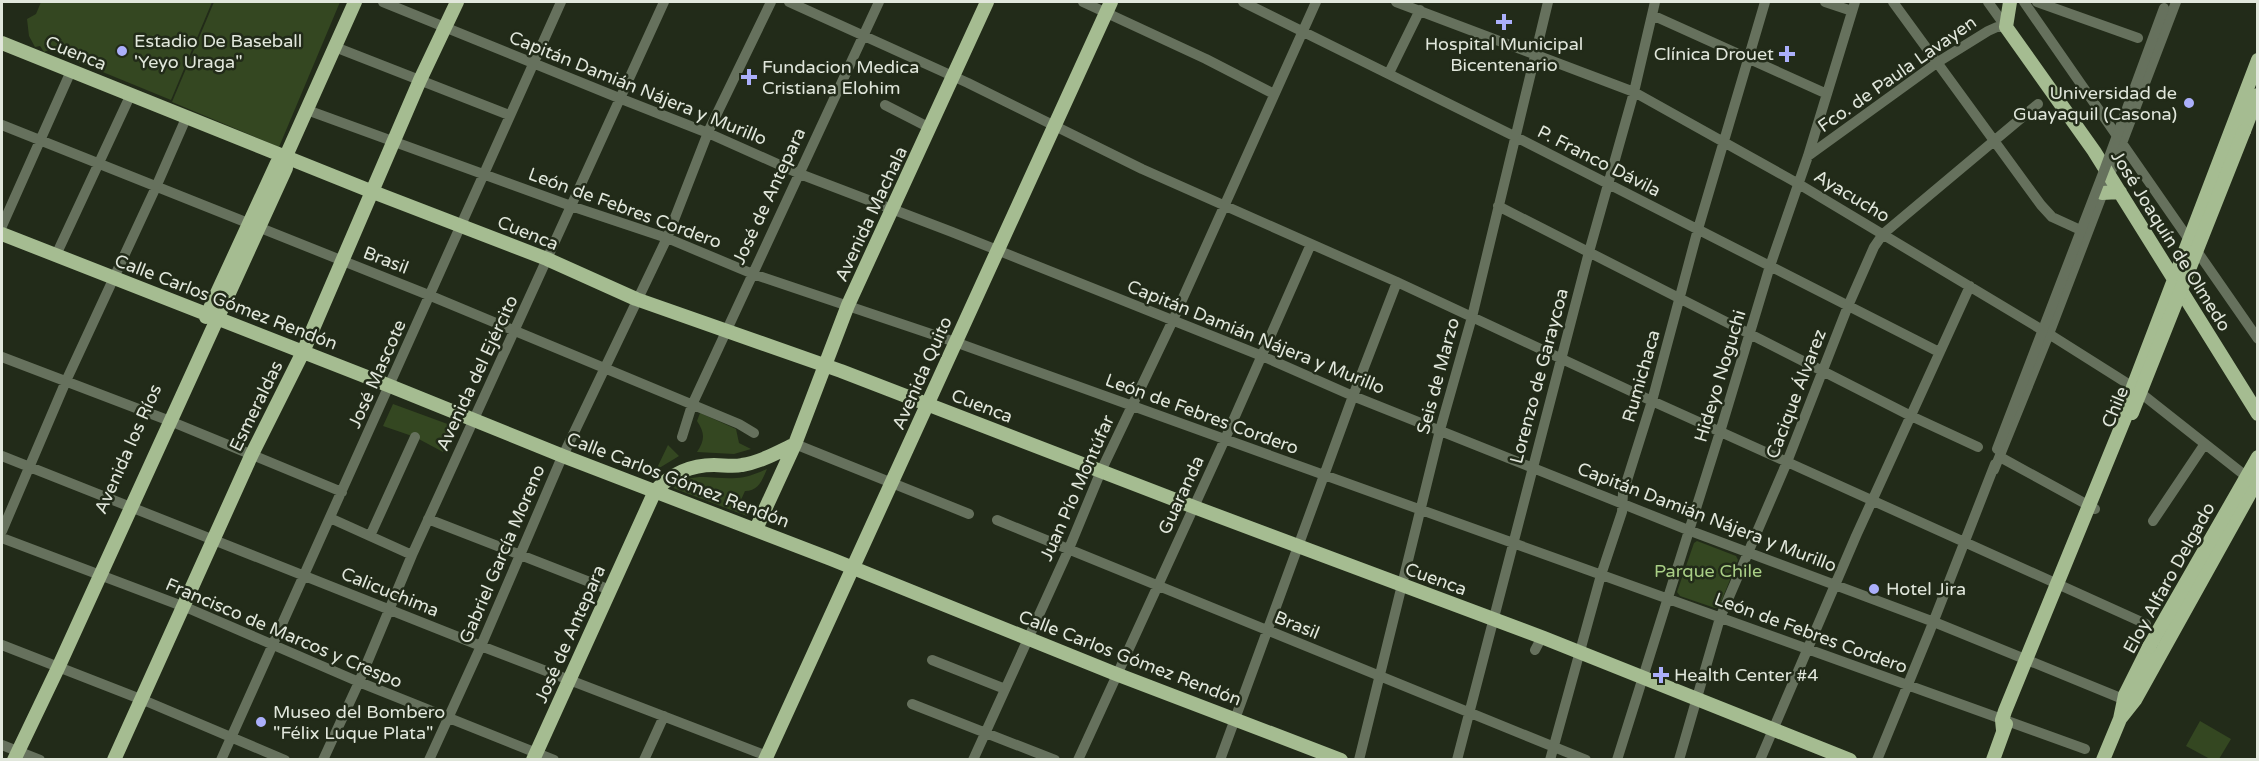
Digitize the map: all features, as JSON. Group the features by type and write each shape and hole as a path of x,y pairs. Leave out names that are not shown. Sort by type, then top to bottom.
{"main road":[{"name":"Avenida los Ríos","path":"10,753 54,666 253,226 277,163 286,156 354,2"},
{"name":"Esmeraldas","path":"122,759 145,700 186,608 306,353 457,2"},
{"name":"Esmeraldas","path":"448,27 463,2"},
{"name":"Avenida Machala","path":"756,529 795,444 848,305 987,2"},
{"path":"2006,27 2010,2"},
{"name":"Avenida Quito","path":"766,758 1108,7"},
{"name":"José Joaquín de Olmedo","path":"2006,27 2109,175 2258,414"},
{"name":"Cuenca","path":"2,43 547,259 636,299 826,365 1194,507 1542,637 1850,759"},
{"name":"Chile","path":"1993,759 2028,660 2131,403 2133,387 2258,60"},
{"name":"Chile","path":"2090,506 2132,413 2258,96"},
{"path":"2102,193 2120,192"},
{"name":"Calle Carlos Gómez Rendón","path":"2,234 563,456 756,529 1116,674 1341,759"},
{"path":"656,491 664,482 686,469 698,466 738,466 752,463 795,444"},
{"name":"Eloy Alfaro Delgado","path":"2103,759 2120,719 2125,695 2258,458"},
{"name":"Eloy Alfaro Delgado","path":"2120,719 2135,700 2256,481"},
{"name":"José de Antepara","path":"535,756 656,491"},
{"name":"Esmeraldas","path":"114,759 145,700"}],"street":[{"name":"Capitán Damián Nájera y Murillo","path":"383,2 708,133 800,174 893,208 1173,320 1532,468 1934,622 2118,697"},
{"name":"José Mascote","path":"221,759 431,296 509,115 561,2"},
{"name":"Avenida del Ejército","path":"323,759 390,609 411,555 664,2"},
{"name":"Gabriel García Moreno","path":"429,759 481,646 563,456 667,238 708,133 771,2"},
{"path":"789,2 953,76 1142,169 1397,282 1652,401 2146,624"},
{"name":"José de Antepara","path":"682,437 692,405 879,2"},
{"path":"1083,2 1108,7 1274,94"},
{"name":"P. Franco Dávila","path":"1243,2 1389,73 1939,352"},
{"name":"Juan Pío Montúfar","path":"973,759 1068,551 1101,471 1226,205 1316,2"},
{"name":"Ayacucho","path":"1396,2 1634,92 1724,142 1970,286 2133,387 2204,445 2256,481"},
{"name":"Seis de Marzo","path":"1359,759 1440,430 1472,317 1548,2"},
{"name":"Lorenzo de Garaycoa","path":"1457,759 1589,252 1634,92 1655,2"},
{"name":"Rumichaca","path":"1550,759 1601,575 1622,512 1623,493 1652,401 1698,230 1766,2"},
{"path":"1825,2 1854,6"},
{"path":"1893,2 2052,217 2087,232"},
{"name":"José Joaquín de Olmedo","path":"1988,2 2006,27"},
{"name":"José Joaquín de Olmedo","path":"2024,2 2258,339"},
{"path":"2037,2 2138,38"},
{"path":"1999,453 2049,334 2176,2"},
{"path":"1877,759 1994,470 2165,5"},
{"name":"Hideyo Noguchi","path":"1617,759 1770,266 1808,156 1854,6"},
{"path":"1389,73 1420,10"},
{"path":"1652,15 1827,94"},
{"name":"Fco. de Paula Lavayen","path":"1808,156 1938,62 1993,28 2006,27"},
{"path":"335,47 509,115"},
{"path":"2,226 71,71"},
{"path":"56,255 131,94"},
{"name":"Cacique Álvarez","path":"1679,759 1720,618 1788,462 1848,306 1882,234 2038,104"},
{"path":"885,105 930,128"},
{"name":"León de Febres Cordero","path":"307,110 571,206 667,238 753,273 955,342 1908,686 2004,724 2085,749"},
{"path":"2,531 66,381 187,116"},
{"name":"Brasil","path":"2,125 431,296 739,424 754,433"},
{"path":"1498,206 1911,416 1978,447"},
{"name":"Guaranda","path":"1078,759 1225,439 1311,244"},
{"path":"1220,759 1397,282"},
{"path":"1760,759 1970,286"},
{"path":"2,357 166,419 342,492"},
{"path":"370,536 415,437"},
{"path":"795,444 969,514"},
{"path":"2153,521 2204,445"},
{"path":"1999,453 2090,506"},
{"name":"Calicuchima","path":"2,456 766,758"},
{"path":"330,518 411,555"},
{"path":"428,519 610,591"},
{"name":"Brasil","path":"997,520 1068,551 1586,759"},
{"name":"Francisco de Marcos y Crespo","path":"2,538 186,608 535,756 554,759"},
{"path":"1535,650 1542,637"},
{"path":"2,645 145,700 285,759"},
{"path":"932,660 1005,689"},
{"path":"912,704 1054,759"},
{"path":"644,759 664,716"},
{"path":"10,753 40,759"}],"green space":[{"name":"Estadio De Baseball 'Yeyo Uraga\"","path":"41,2 212,2 171,100 49,50 44,52 40,46 35,47 29,36 27,19 36,14"},
{"path":"214,2 340,2 279,147 172,102"},
{"path":"393,404 453,426 443,452 415,437 383,426"},
{"path":"700,413 736,429 739,443 751,449 734,454 697,452 702,444 703,436 697,421"},
{"path":"668,445 679,456 656,470"},
{"path":"767,469 759,484 750,491 745,491 740,502 746,507 747,516 673,488 681,482 696,477 740,478"},
{"name":"Parque Chile","path":"1697,541 1736,556 1738,560 1719,607 1715,608 1680,596 1677,592 1694,543"},
{"path":"2200,721 2231,739 2219,759 2210,759 2186,746"}],"place":[{"name":"Hospital Municipal Bicentenario","path":"1504,22"},
{"name":"Estadio De Baseball 'Yeyo Uraga\"","path":"122,51"},
{"name":"Clínica Drouet","path":"1787,54"},
{"name":"Fundacion Medica Cristiana Elohim","path":"749,77"},
{"name":"Universidad de Guayaquil (Casona)","path":"2189,103"},
{"name":"Hotel Jira","path":"1874,589"},
{"name":"Health Center #4","path":"1661,675"},
{"name":"Museo del Bombero \"Félix Luque Plata\"","path":"261,722"}]}
